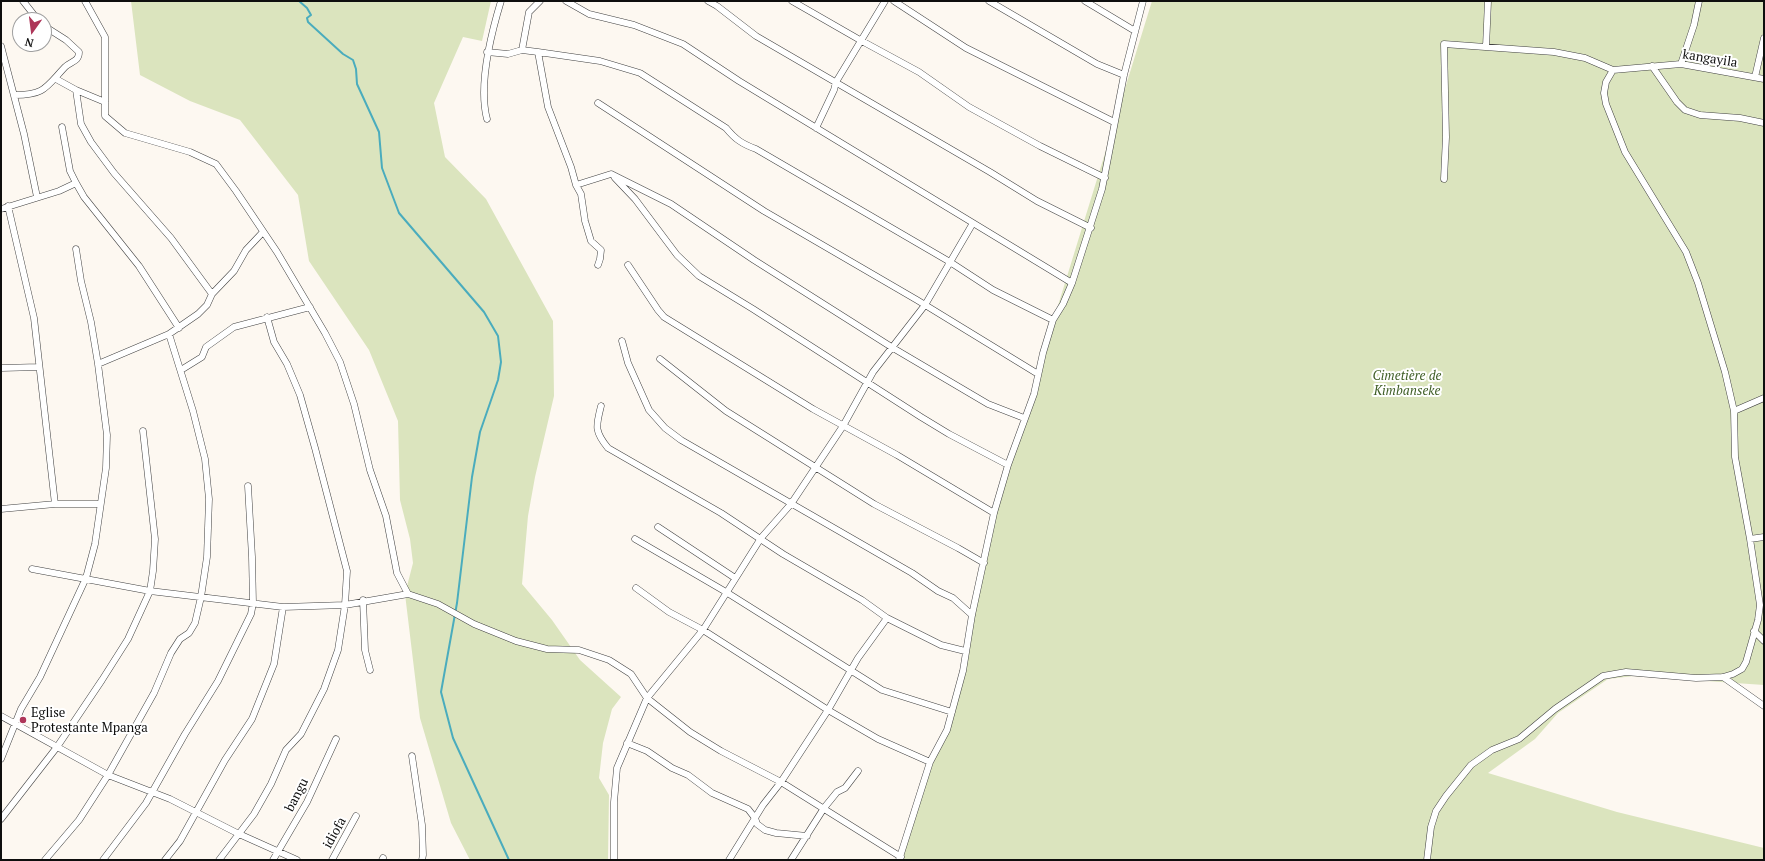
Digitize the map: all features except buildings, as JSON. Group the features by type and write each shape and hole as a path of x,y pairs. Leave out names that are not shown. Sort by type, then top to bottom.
{"street":[{"path":"23,1 32,12"},
{"path":"85,1 105,37 105,116 125,133 190,152 216,164 277,252 310,307 340,362 354,404 370,470 386,516 397,573 408,594"},
{"path":"487,119 485,104 488,52 501,1"},
{"path":"522,50 529,12 540,1"},
{"path":"566,1 590,14 634,25 683,44 739,81 1072,283"},
{"path":"708,1 717,6 756,36 990,172 1037,201 1090,228"},
{"path":"792,1 919,72 969,107 1040,146 1105,178"},
{"path":"816,128 834,90 836,82 860,40 885,1"},
{"path":"894,1 966,48 1114,122"},
{"path":"989,1 1091,61 1124,75"},
{"path":"1085,1 1135,31"},
{"path":"32,569 150,591 283,607 345,605 363,600 408,594 438,604 474,624 516,642 547,649 579,650 609,660 631,674 647,698 690,732 721,751 781,782 824,808 900,859 930,762 947,730 952,712 963,671 972,615 994,513 1008,465 1034,394 1043,353 1053,320 1063,304 1072,283 1105,178 1114,122 1124,75 1143,1"},
{"path":"1486,47 1488,1"},
{"path":"1681,64 1694,25 1699,1"},
{"path":"15,95 32,95 43,89 56,79 66,67 77,60 79,52 66,40 52,31"},
{"path":"1755,77 1764,38"},
{"path":"1427,860 1431,827 1436,811 1471,764 1492,750 1519,739 1555,709 1603,676 1626,672 1696,678 1722,677 1733,674 1742,669 1746,662 1760,605 1735,457 1734,411 1724,372 1698,282 1686,252 1624,152 1606,104 1604,93 1605,87 1613,70 1585,58 1520,49 1444,44 1446,137 1444,179"},
{"path":"1,46 15,95 37,197"},
{"path":"488,52 508,54 522,50 538,52 600,61 640,73 726,128 743,144 756,149 950,262 993,290 1053,320"},
{"path":"538,52 548,107 576,185 582,194 585,221 591,241 601,250 598,265"},
{"name":"kangayila","path":"1613,70 1681,64 1764,79"},
{"path":"1652,66 1677,102 1685,110 1708,116 1740,118 1764,123"},
{"path":"56,79 76,90 105,102"},
{"path":"76,90 81,124 91,142 114,173 171,238 212,294"},
{"path":"598,103 764,211 925,305 1038,374"},
{"path":"62,127 70,171 84,197 139,266 180,328"},
{"path":"576,185 611,174 671,204 754,260 893,348 988,404 1024,418"},
{"path":"611,174 635,199 677,255 699,276 949,434 1008,465"},
{"path":"1,209 76,183"},
{"path":"8,206 34,318 55,504"},
{"path":"614,860 614,802 617,768 647,698 703,630 761,538 791,504 843,426 866,382 925,305 973,223"},
{"path":"98,364 169,334 180,328 198,314 207,305 212,294 234,271 246,250 262,232"},
{"path":"1,759 21,709 40,677 86,578 95,544 106,468 107,435 91,322 81,281 76,249"},
{"path":"628,265 664,317 806,405 994,513"},
{"path":"181,370 202,357 206,347 234,327 267,317 310,307"},
{"path":"219,860 254,814 271,784 286,750 301,734 324,689 338,650 345,605 347,572 315,448 300,396 287,364 274,342 267,317"},
{"path":"45,860 79,820 108,775 154,693 171,653 180,640 189,633 195,623 207,558 209,499 205,459 181,370 169,334"},
{"path":"622,341 628,363 649,410 665,428 681,440 912,573 938,591 953,598 972,615"},
{"path":"660,359 726,411 874,504 984,563"},
{"path":"1,368 39,367"},
{"path":"1734,411 1764,398"},
{"path":"601,406 596,427 599,438 608,448 666,480 761,538 783,554 862,600 887,618 941,644 965,651"},
{"path":"1,819 57,747 128,639 150,591 155,539 143,432"},
{"path":"103,860 146,803 151,791 184,734 218,681 251,614 253,603 248,486"},
{"path":"1,509 55,504 100,504"},
{"path":"658,527 735,578"},
{"path":"1750,539 1764,537"},
{"path":"635,539 726,592 882,690 896,696 952,712"},
{"path":"636,588 669,612 703,630 828,710 878,739 930,762"},
{"path":"363,600 365,650 370,670"},
{"path":"165,860 180,841 225,760 252,719 274,664 283,607"},
{"path":"729,860 755,818 781,782 828,710 850,671 887,618"},
{"path":"1754,631 1764,641"},
{"path":"1722,677 1764,706"},
{"path":"1,716 108,775 170,799 239,834 297,860"},
{"name":"bangu","path":"273,860 307,802 336,739"},
{"path":"627,743 647,752 672,768 688,775 712,793 748,809 755,818 757,824 765,830 776,833 807,836"},
{"path":"412,756 422,825 422,860"},
{"path":"791,860 824,808 837,792 845,788 858,771"},
{"name":"idiofa","path":"332,860 356,816"}],"green space":[{"path":"131,1 491,1 482,41 463,37 434,103 445,157 486,199 553,321 554,396 535,477 528,516 522,584 552,620 580,660 621,697 612,709 603,743 599,778 609,795 608,860 470,860 451,823 420,718 405,594 413,563 410,539 400,500 398,421 369,350 309,261 298,195 240,120 190,101 140,75"},
{"name":"Cimetière de Kimbanseke","path":"1152,1 1764,1 1764,685 1634,676 1608,679 1558,713 1535,739 1488,773 1617,812 1764,848 1764,860 899,860 930,762 952,712 994,513"}],"waterway":[{"path":"299,1 307,8 311,15 307,18 308,22 343,54 353,60 356,69 357,84 379,132 382,168 399,213 484,312 498,336 501,362 498,380 480,432 472,477 457,603 441,692 453,738 509,860"}],"place":[{"name":"Eglise Protestante Mpanga","path":"23,720"}]}
